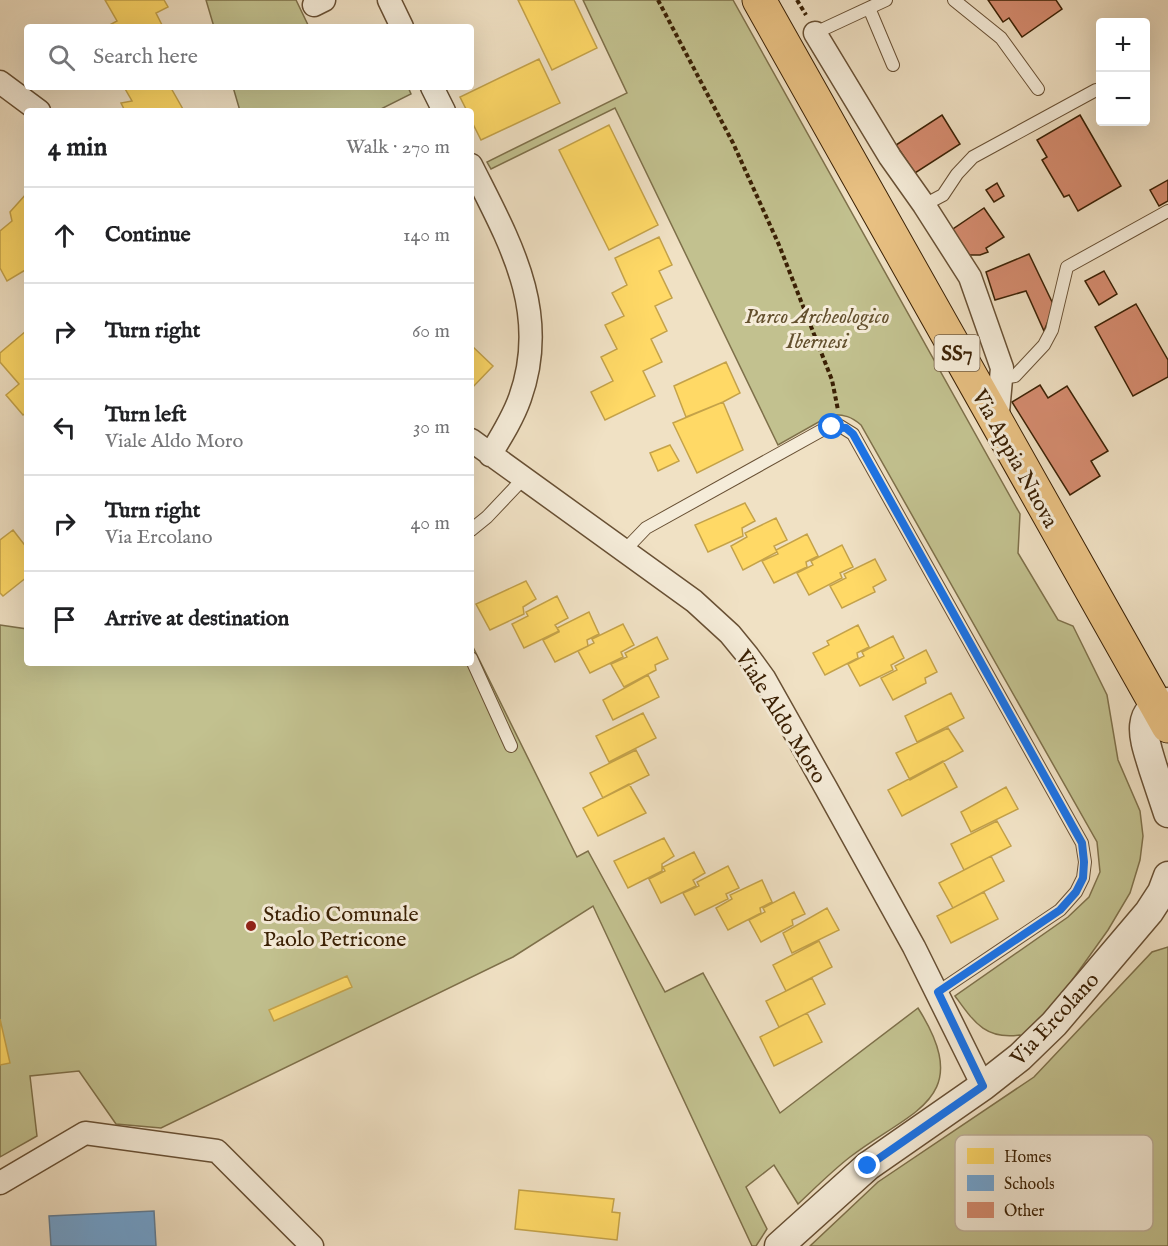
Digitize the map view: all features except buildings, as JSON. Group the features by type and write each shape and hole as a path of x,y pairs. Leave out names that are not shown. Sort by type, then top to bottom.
{"main road":[{"name":"Via Appia Nuova","path":"759,0 997,423 1164,712"}],"street":[{"path":"389,0 401,24"},
{"path":"815,33 890,157 970,277 1002,368 997,423"},
{"path":"0,81 35,108"},
{"path":"434,90 442,108"},
{"path":"474,171 515,257 524,281 532,325 531,354 520,399 490,455"},
{"name":"Viale Aldo Moro","path":"474,442 709,614 748,656 764,678 938,992 983,1086"},
{"path":"1164,712 1148,713 1144,723 1144,736 1168,813"},
{"name":"Via Ercolano","path":"779,1246 868,1166 983,1086 1043,1036 1162,892"},
{"path":"0,1183 85,1133 217,1151 312,1246"}],"lane":[{"path":"815,33 886,0"},
{"path":"954,0 1001,38 1038,88"},
{"path":"869,8 892,65"},
{"path":"924,205 943,195 957,174 973,157 1096,90"},
{"path":"1001,378 1015,375 1044,345 1052,330 1067,267 1168,211"},
{"path":"624,551 646,528 824,429 840,426 853,434 1082,843 1083,878 1076,892 1060,910 938,992"},
{"path":"474,528 487,517 522,479"},
{"path":"474,665 511,746"}],"path":[{"path":"658,0 733,143 779,245 832,380 840,426"}],"green space":[{"path":"206,0 296,0 308,24 213,24"},
{"name":"Parco Archeologico Ibernesi","path":"583,0 733,0 1020,514 1018,553 1058,620 1073,626 1107,695 1118,760 1140,811 1143,836 1140,860 1130,893 1108,930 1028,1042 1020,1035 1008,1036 989,1032 968,1014 955,996 1068,917 1089,897 1100,872 1097,842 861,425 848,417 831,415 778,445 615,108 491,169 487,162 627,93"},
{"path":"234,90 409,90 411,94 383,108 239,108"},
{"path":"0,625 24,629 24,666 474,666 474,649 577,857 588,851 665,992 703,973 780,1113 918,1008 934,1039 940,1063 938,1083 929,1099 914,1113 850,1157 798,1204 774,1165 746,1187 767,1229 756,1246 752,1246 593,906 513,957 161,1128 116,1124 79,1071 30,1076 37,1136 0,1157"},
{"path":"1168,947 1168,1246 810,1246 878,1182 1034,1077 1152,952"}],"place":[{"name":"Stadio Comunale Paolo Petricone","path":"251,926"}],"route":[{"path":"832,427 840,426 853,434 1082,843 1084,862 1083,878 1076,892 1060,910 938,992 983,1086 868,1166"}]}
